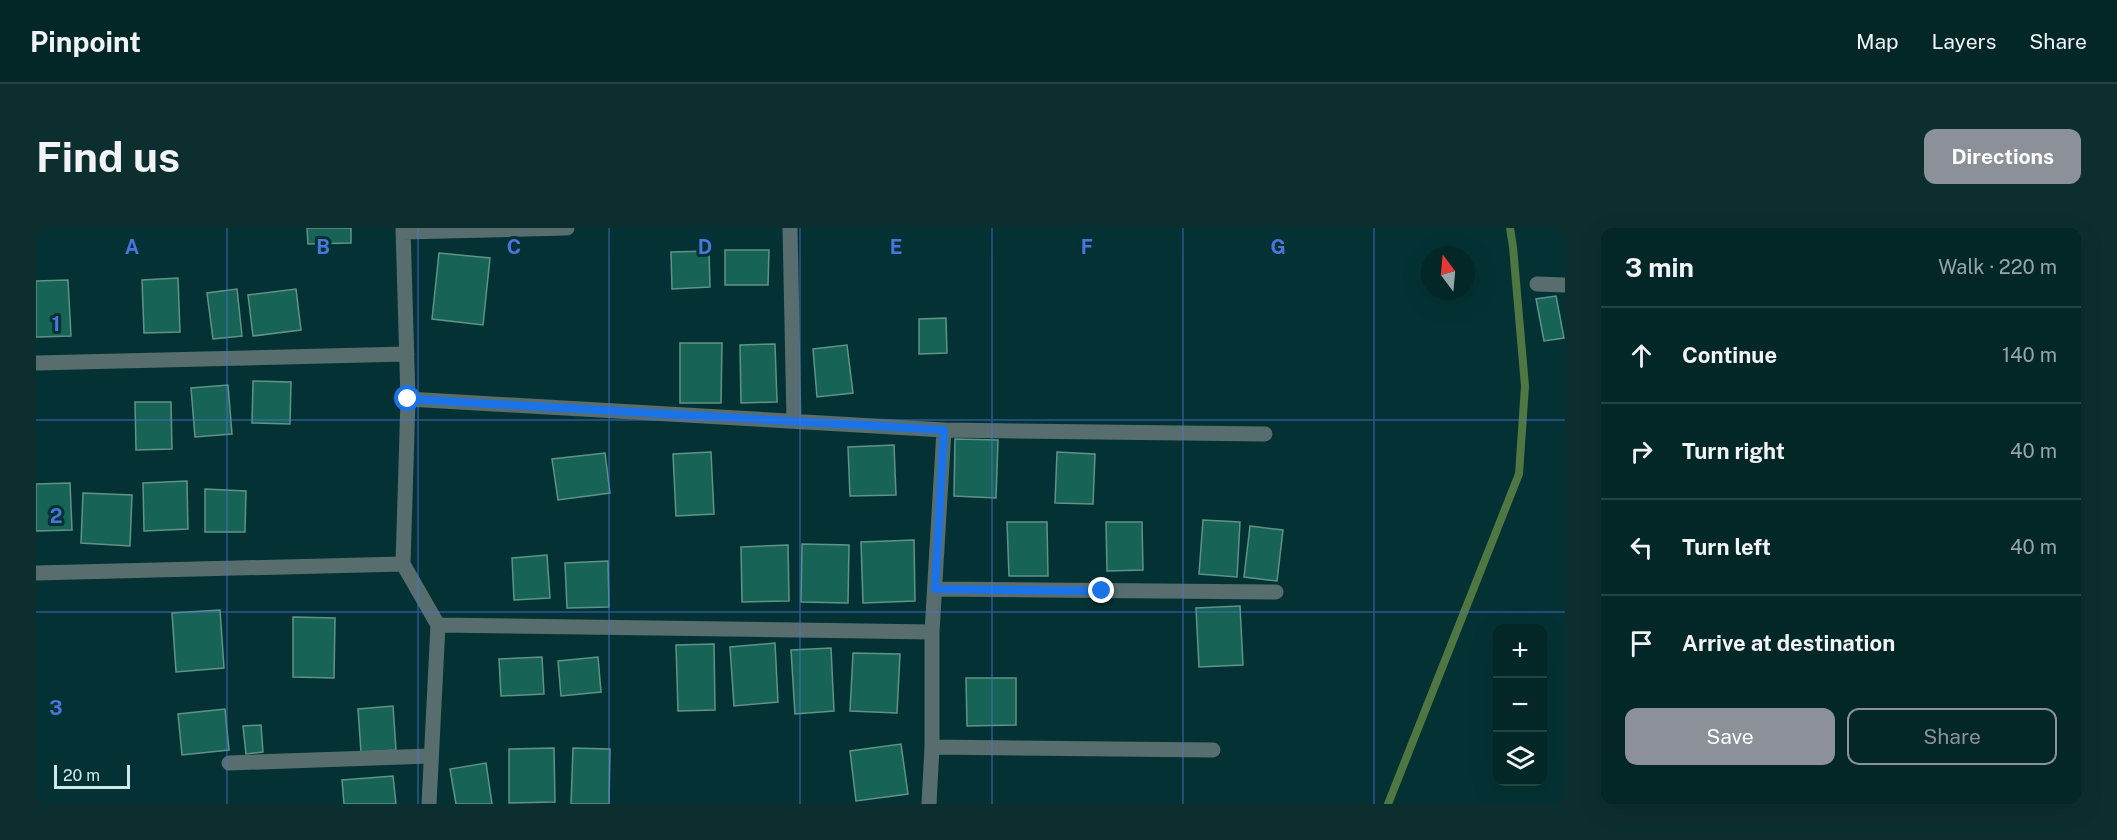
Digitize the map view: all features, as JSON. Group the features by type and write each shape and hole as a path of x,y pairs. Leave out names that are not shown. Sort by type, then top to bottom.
{"street":[{"path":"429,804 438,625 403,564 408,399 403,230 567,228"},
{"path":"790,228 794,420"},
{"path":"1537,284 1565,285"},
{"path":"36,363 407,354"},
{"path":"408,399 944,430 1265,434"},
{"path":"929,804 932,747 932,632 944,430"},
{"path":"36,573 403,564"},
{"path":"935,589 1276,592"},
{"path":"438,625 932,632"},
{"path":"932,747 1213,750"},
{"path":"229,763 430,756"}],"building":[{"path":"307,228 351,228 351,243 308,244"},
{"path":"725,250 769,250 768,285 725,285"},
{"path":"709,251 710,287 672,289 671,252"},
{"path":"439,253 490,258 483,325 432,319"},
{"path":"178,278 180,332 144,333 142,280"},
{"path":"68,280 71,336 36,337 36,281"},
{"path":"237,289 242,336 213,339 207,293"},
{"path":"296,289 301,330 253,336 248,295"},
{"path":"1556,296 1564,338 1544,341 1536,299"},
{"path":"946,318 947,353 919,354 919,319"},
{"path":"680,343 722,343 721,403 680,403"},
{"path":"775,344 777,402 741,403 740,345"},
{"path":"847,345 853,393 817,397 813,349"},
{"path":"253,381 291,382 290,424 252,423"},
{"path":"228,385 232,434 195,437 191,388"},
{"path":"135,402 171,402 172,449 136,450"},
{"path":"955,439 998,440 996,498 954,496"},
{"path":"894,445 896,495 850,496 848,447"},
{"path":"711,452 714,514 676,516 673,454"},
{"path":"1057,452 1095,454 1093,504 1055,503"},
{"path":"605,453 610,493 558,500 552,459"},
{"path":"187,481 188,529 144,531 143,483"},
{"path":"70,483 72,530 36,531 36,484"},
{"path":"205,489 246,491 245,532 205,532"},
{"path":"83,493 132,495 130,546 81,543"},
{"path":"1203,520 1240,522 1237,577 1199,574"},
{"path":"1007,522 1047,522 1048,576 1009,576"},
{"path":"1106,522 1142,522 1143,570 1107,571"},
{"path":"1250,526 1283,530 1277,581 1244,577"},
{"path":"914,540 915,601 863,603 861,542"},
{"path":"802,544 849,545 848,603 801,602"},
{"path":"788,545 789,601 742,602 741,547"},
{"path":"547,555 550,598 514,600 512,558"},
{"path":"608,561 609,607 567,608 565,563"},
{"path":"1240,606 1243,665 1199,667 1196,608"},
{"path":"220,610 224,668 176,672 172,613"},
{"path":"293,617 335,618 334,678 293,677"},
{"path":"775,643 778,702 734,706 730,647"},
{"path":"714,644 715,710 678,711 676,645"},
{"path":"831,648 834,711 795,714 791,650"},
{"path":"853,653 900,654 897,713 850,711"},
{"path":"542,657 544,694 501,696 499,659"},
{"path":"598,657 601,692 561,696 558,661"},
{"path":"966,678 1016,678 1016,725 967,726"},
{"path":"393,706 396,750 361,752 358,709"},
{"path":"225,709 229,750 182,755 178,714"},
{"path":"261,725 263,752 246,754 243,726"},
{"path":"901,744 908,794 856,801 850,751"},
{"path":"554,748 555,802 509,803 509,749"},
{"path":"573,748 610,749 609,804 571,804"},
{"path":"486,763 492,804 456,804 450,769"},
{"path":"393,776 396,804 344,804 342,780"}],"waterway":[{"path":"1388,804 1519,474 1525,386 1510,228"}],"route":[{"path":"408,399 944,430 935,589 1102,591"}]}
